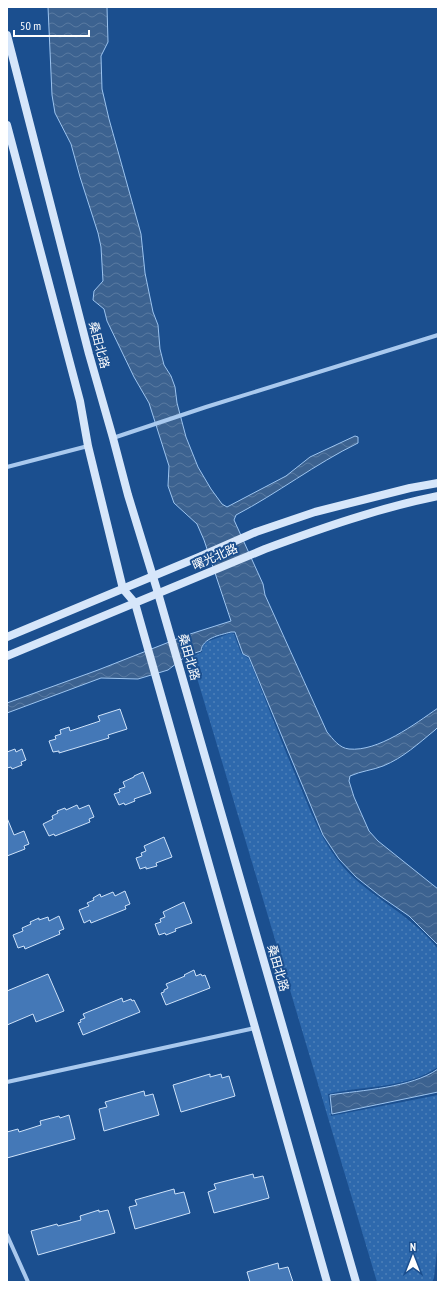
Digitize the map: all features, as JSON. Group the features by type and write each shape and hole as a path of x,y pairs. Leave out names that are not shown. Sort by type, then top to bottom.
{"main road":[{"name":"桑田北路","path":"7,35 89,354 128,494 170,634 356,1282"},
{"path":"7,125 80,401 88,446 123,589 135,603 328,1282"},
{"name":"曙光北路","path":"7,637 256,532 315,512 410,488 438,483"},
{"name":"曙光北路","path":"7,656 307,533 382,509 438,496"}],"street":[{"path":"113,438 206,407 438,335"},
{"path":"7,467 88,446"},
{"path":"7,1082 255,1028"},
{"path":"7,1235 28,1282"}],"shaded area":[{"path":"231,633 234,634 241,653 249,659 309,808 330,849 344,868 355,879 366,889 416,926 438,949 438,1067 426,1074 399,1083 328,1094 331,1116 438,1095 438,1241 434,1278 432,1282 377,1282 192,661 192,657 202,652 203,646 206,642"}],"water":[{"path":"48,7 107,7 108,42 101,56 102,89 141,234 145,273 153,312 158,325 160,349 164,365 171,376 175,387 177,403 186,437 198,467 211,489 222,504 227,507 286,476 310,457 355,436 358,437 358,443 342,451 236,515 234,520 263,584 265,595 327,732 336,743 349,749 360,749 384,742 396,736 438,708 438,727 423,740 390,763 350,776 349,781 354,797 369,831 378,841 438,889 438,945 409,916 356,877 339,859 323,835 249,657 243,654 235,632 222,634 208,640 202,647 201,651 186,656 168,670 138,679 101,678 7,713 7,703 98,670 187,635 231,621 204,540 197,524 174,503 168,486 169,466 149,403 134,377 107,321 104,309 93,300 94,291 103,281 101,247 71,144 55,113 52,95"},
{"path":"438,1069 438,1092 332,1114 330,1095 371,1090 400,1084 427,1075"}],"building":[{"path":"120,709 127,729 108,735 109,738 59,753 59,751 53,752 49,741 56,739 55,736 61,734 60,730 69,727 70,731 100,721 98,716"},
{"path":"15,749 16,752 22,749 26,760 21,762 22,765 12,769 11,767 7,768 7,752"},
{"path":"143,772 151,793 134,799 135,801 125,805 124,803 119,805 114,794 120,792 119,789 125,787 123,782"},
{"path":"77,805 79,809 89,805 94,817 89,819 90,822 55,836 54,834 49,836 43,824 53,819 52,816 58,813 57,811 65,808 66,810"},
{"path":"7,818 14,835 24,831 29,844 24,846 25,849 7,856"},
{"path":"164,837 172,857 156,863 157,866 140,869 136,858 142,856 141,853 146,851 144,846"},
{"path":"125,891 130,904 125,906 126,909 91,923 90,920 84,923 79,910 89,906 87,903 94,900 93,898 100,894 101,897 113,892 115,896"},
{"path":"184,902 192,923 175,929 176,931 166,935 165,933 159,935 155,924 161,922 160,919 165,917 163,912"},
{"path":"59,916 64,929 59,931 60,934 25,949 24,946 18,948 13,935 23,931 22,928 39,918 39,920 48,917 49,921"},
{"path":"194,970 196,976 201,974 202,976 205,975 210,988 166,1005 161,993 168,988 166,984 185,976 184,975"},
{"path":"48,974 64,1011 36,1022 33,1014 7,1025 7,991"},
{"path":"122,998 123,1002 131,999 132,1001 134,1000 140,1012 83,1035 78,1023 81,1022 80,1020 85,1018 83,1014"},
{"path":"210,1074 210,1077 221,1074 222,1078 229,1076 235,1096 181,1112 173,1085"},
{"path":"144,1091 145,1096 153,1094 159,1115 104,1131 99,1109 107,1107 105,1102"},
{"path":"69,1115 75,1139 7,1158 7,1132 18,1129 19,1132 41,1125 40,1121"},
{"path":"253,1174 254,1178 263,1176 269,1198 214,1213 208,1192 216,1189 214,1184"},
{"path":"174,1189 175,1194 184,1192 190,1213 135,1229 129,1207 137,1205 135,1200"},
{"path":"99,1210 99,1212 108,1210 115,1233 38,1255 31,1231 57,1224 58,1226 81,1220 80,1216"},
{"path":"278,1263 279,1269 288,1267 293,1282 250,1282 247,1272"}]}
